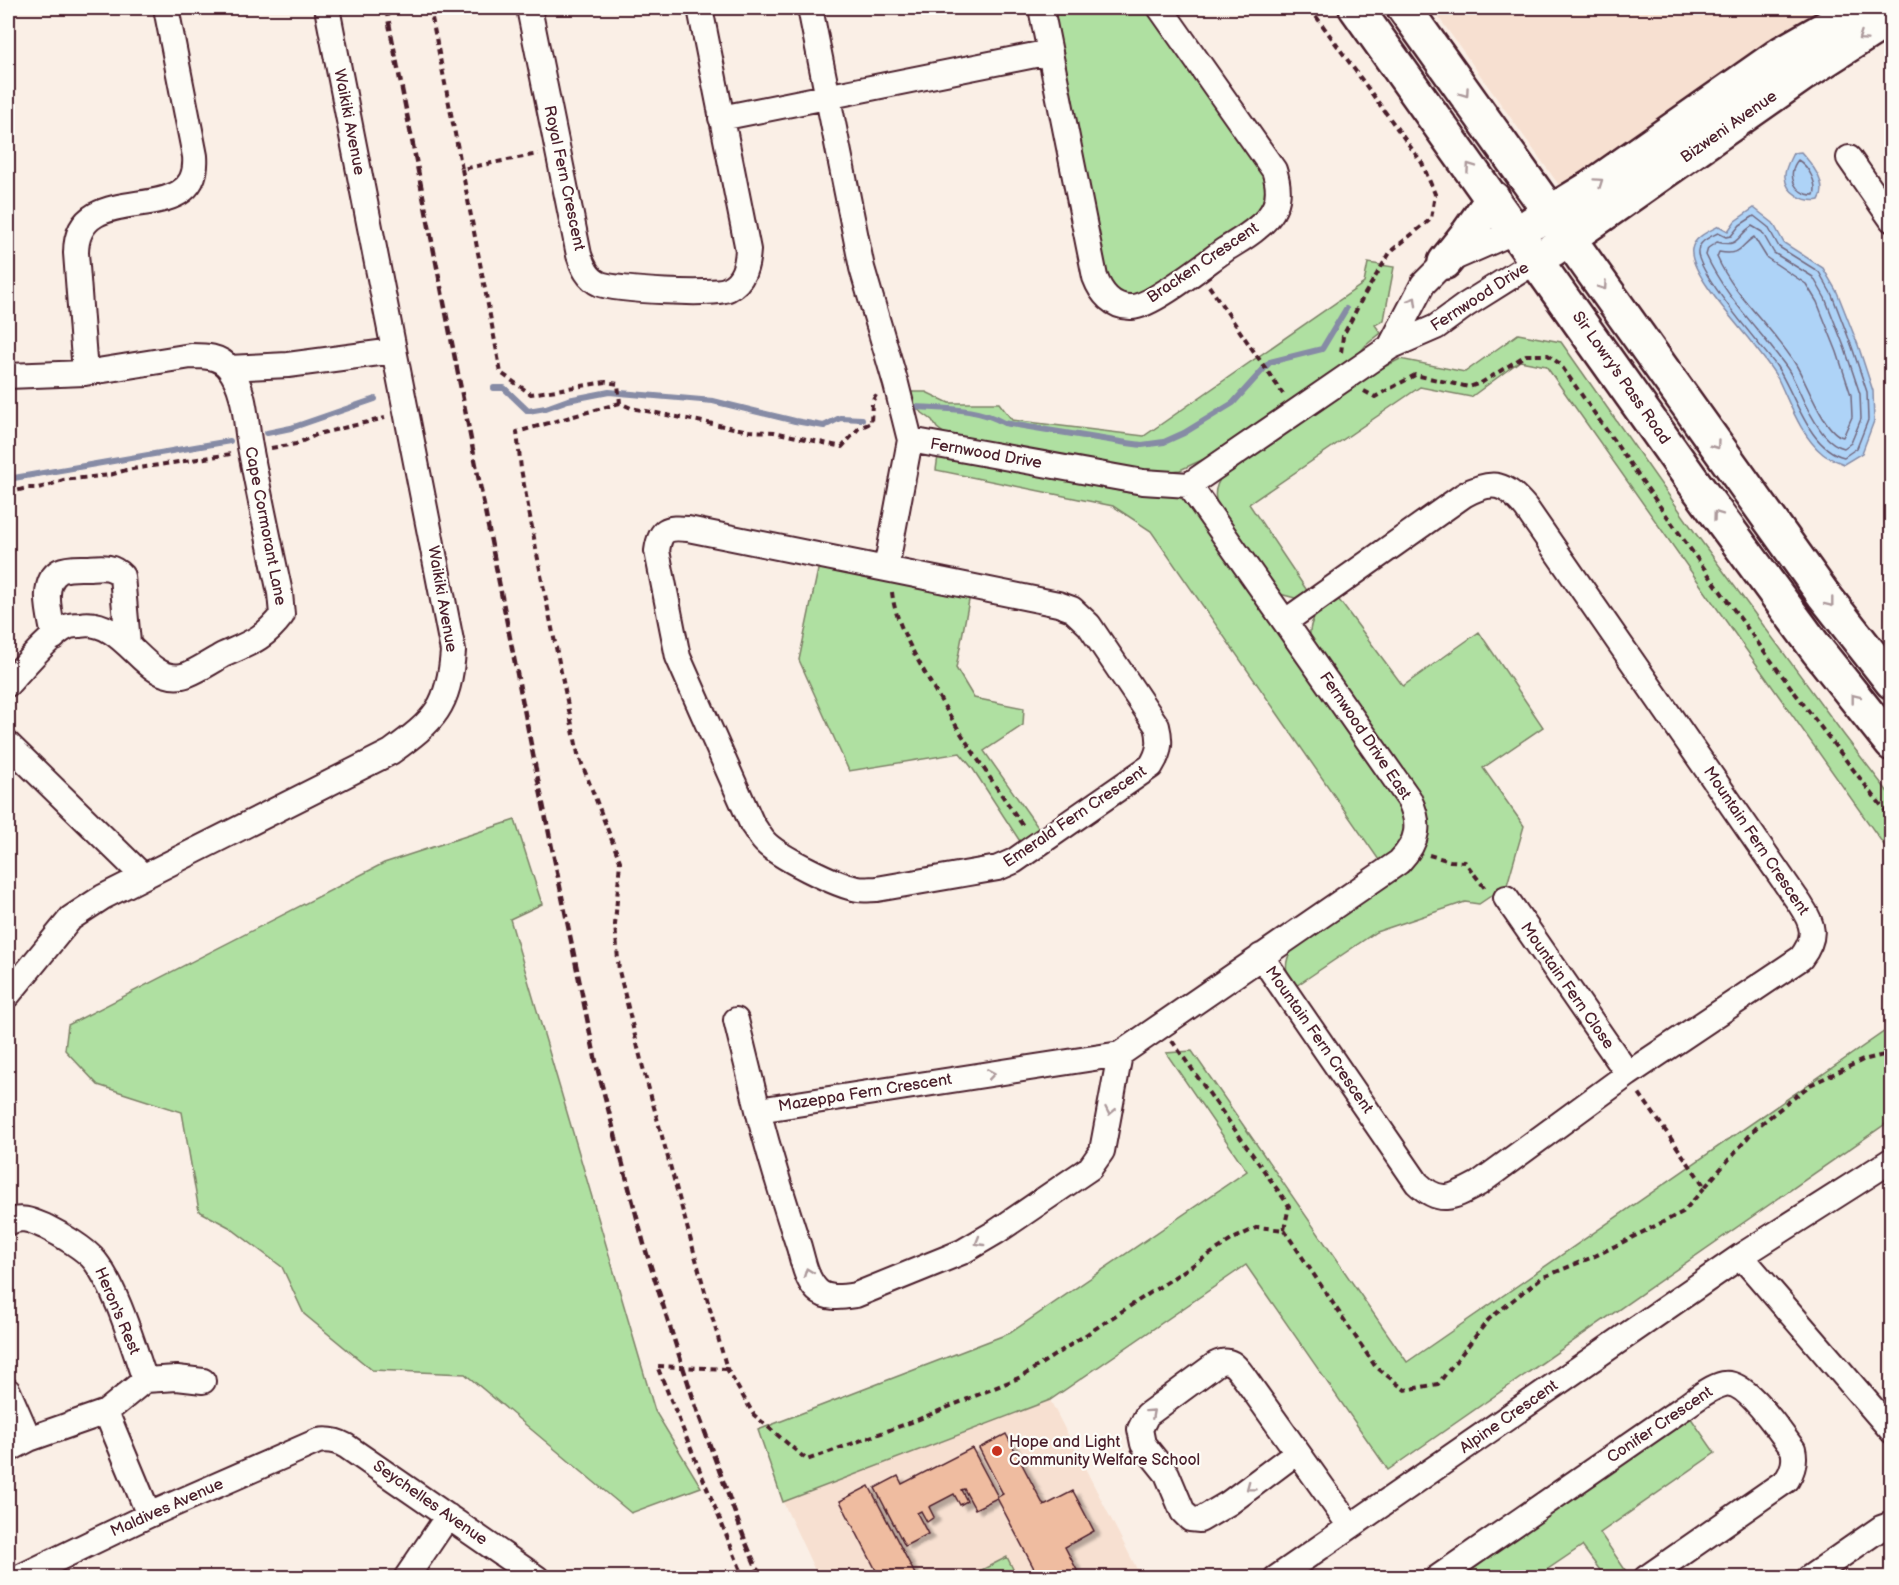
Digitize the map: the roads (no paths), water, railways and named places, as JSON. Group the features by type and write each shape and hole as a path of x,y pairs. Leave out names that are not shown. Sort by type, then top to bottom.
{"main road":[{"name":"Sir Lowry's Pass Road","path":"1356,8 1692,480 1818,651 1892,744"},
{"path":"1404,8 1822,594 1892,682"},
{"path":"1782,53 1839,8"},
{"name":"Bizweni Avenue","path":"1559,226 1590,188 1782,53 1861,8"},
{"name":"Bizweni Avenue","path":"1559,226 1892,17"},
{"path":"1445,262 1492,198"},
{"path":"1516,231 1559,226"},
{"path":"1536,261 1559,226"}],"street":[{"path":"85,373 76,253 76,244 82,227 103,210 174,196 186,187 194,172 195,156 166,8"},
{"name":"Waikiki Avenue","path":"8,995 71,918 103,897 142,875 391,752 432,719 442,703 451,677 453,651 327,8"},
{"name":"Royal Fern Crescent","path":"529,8 579,255 590,276 600,284 620,288 708,292 726,290 741,278 747,265 748,250 700,8"},
{"name":"Fernwood Drive","path":"810,8 862,268 910,440 1143,482 1189,485 1389,347 1436,327 1466,305 1536,261"},
{"name":"Bracken Crescent","path":"1041,8 1095,278 1100,291 1116,304 1131,307 1143,304 1257,228 1275,207 1278,184 1274,170 1160,8"},
{"path":"721,118 1050,52"},
{"path":"1849,158 1892,220"},
{"name":"Fernwood Drive","path":"1389,347 1423,284 1445,262 1516,231"},
{"path":"8,376 85,373 191,356 208,356 223,361 229,368 288,364 394,351"},
{"name":"Cape Cormorant Lane","path":"8,684 54,637 67,627 88,623 108,629 128,643 151,666 167,675 183,676 258,639 271,630 282,615 280,593 250,449 245,406 229,368"},
{"path":"886,569 910,440"},
{"name":"Fernwood Drive East","path":"1189,485 1409,799 1417,815 1414,841 1399,862 1261,956"},
{"name":"Mountain Fern Crescent","path":"1261,956 1417,1183 1428,1193 1439,1198 1450,1197 1478,1184 1628,1074 1801,958 1808,949 1813,929 1810,918 1794,894 1512,491 1489,485 1464,495 1286,621"},
{"name":"Emerald Fern Crescent","path":"674,528 886,569 1058,604 1072,609 1089,624 1157,726 1160,746 1151,766 1014,861 998,868 860,890 816,873 772,848 762,840 752,824 678,657 657,551 658,540 666,530 674,528"},
{"path":"54,637 48,593 51,580 66,569 109,567 122,576 128,643"},
{"path":"8,744 142,875"},
{"name":"Mountain Fern Close","path":"1506,898 1628,1074"},
{"path":"1120,1054 1261,956"},
{"path":"736,1020 759,1110"},
{"name":"Mazeppa Fern Crescent","path":"1120,1054 1102,1151 1090,1168 996,1232 962,1252 874,1288 838,1298 817,1290 809,1279 771,1163 759,1110 1120,1054"},
{"name":"Alpine Crescent","path":"1276,1578 1741,1256 1892,1160"},
{"name":"Heron's Rest","path":"10,1216 30,1220 52,1230 95,1260 107,1280 145,1380"},
{"path":"1741,1256 1892,1431"},
{"path":"1297,1452 1207,1518 1190,1519 1183,1512 1171,1479 1143,1444 1140,1429 1146,1415 1216,1364 1226,1361 1240,1371 1350,1526"},
{"path":"8,1450 29,1439 106,1412 145,1380 177,1378 203,1381"},
{"name":"Conifer Crescent","path":"1437,1578 1683,1408 1719,1386 1726,1383 1735,1384 1750,1395 1794,1449 1793,1471 1787,1480 1646,1578"},
{"path":"8,1391 29,1439"},
{"path":"106,1412 149,1515"},
{"name":"Seychelles Avenue","path":"318,1441 332,1440 346,1446 537,1578"},
{"name":"Maldives Avenue","path":"29,1575 149,1515 318,1441"},
{"path":"406,1578 448,1516"},
{"path":"1809,1578 1888,1521"}],"water":[{"path":"1801,152 1818,174 1822,188 1819,200 1808,200 1797,196 1786,183 1785,171 1793,153"},
{"path":"1754,208 1773,223 1784,243 1823,268 1837,292 1858,345 1873,391 1874,421 1862,453 1844,464 1825,456 1808,438 1775,374 1697,270 1692,249 1696,241 1719,226 1728,231 1735,221"}],"waterway":[{"path":"916,407 973,412 1004,423 1127,443 1142,445 1164,442 1184,433 1233,403 1270,362 1322,349 1346,309"},
{"path":"494,388 504,388 528,411 609,392 713,401 824,426 840,418 862,419"},
{"path":"267,433 291,428 375,399"},
{"path":"8,479 230,441"}],"railway":[{"path":"386,8 597,1067 645,1248 668,1321 698,1413 761,1578"}],"place":[{"name":"Hope and Light Community Welfare School","path":"997,1451"}]}
